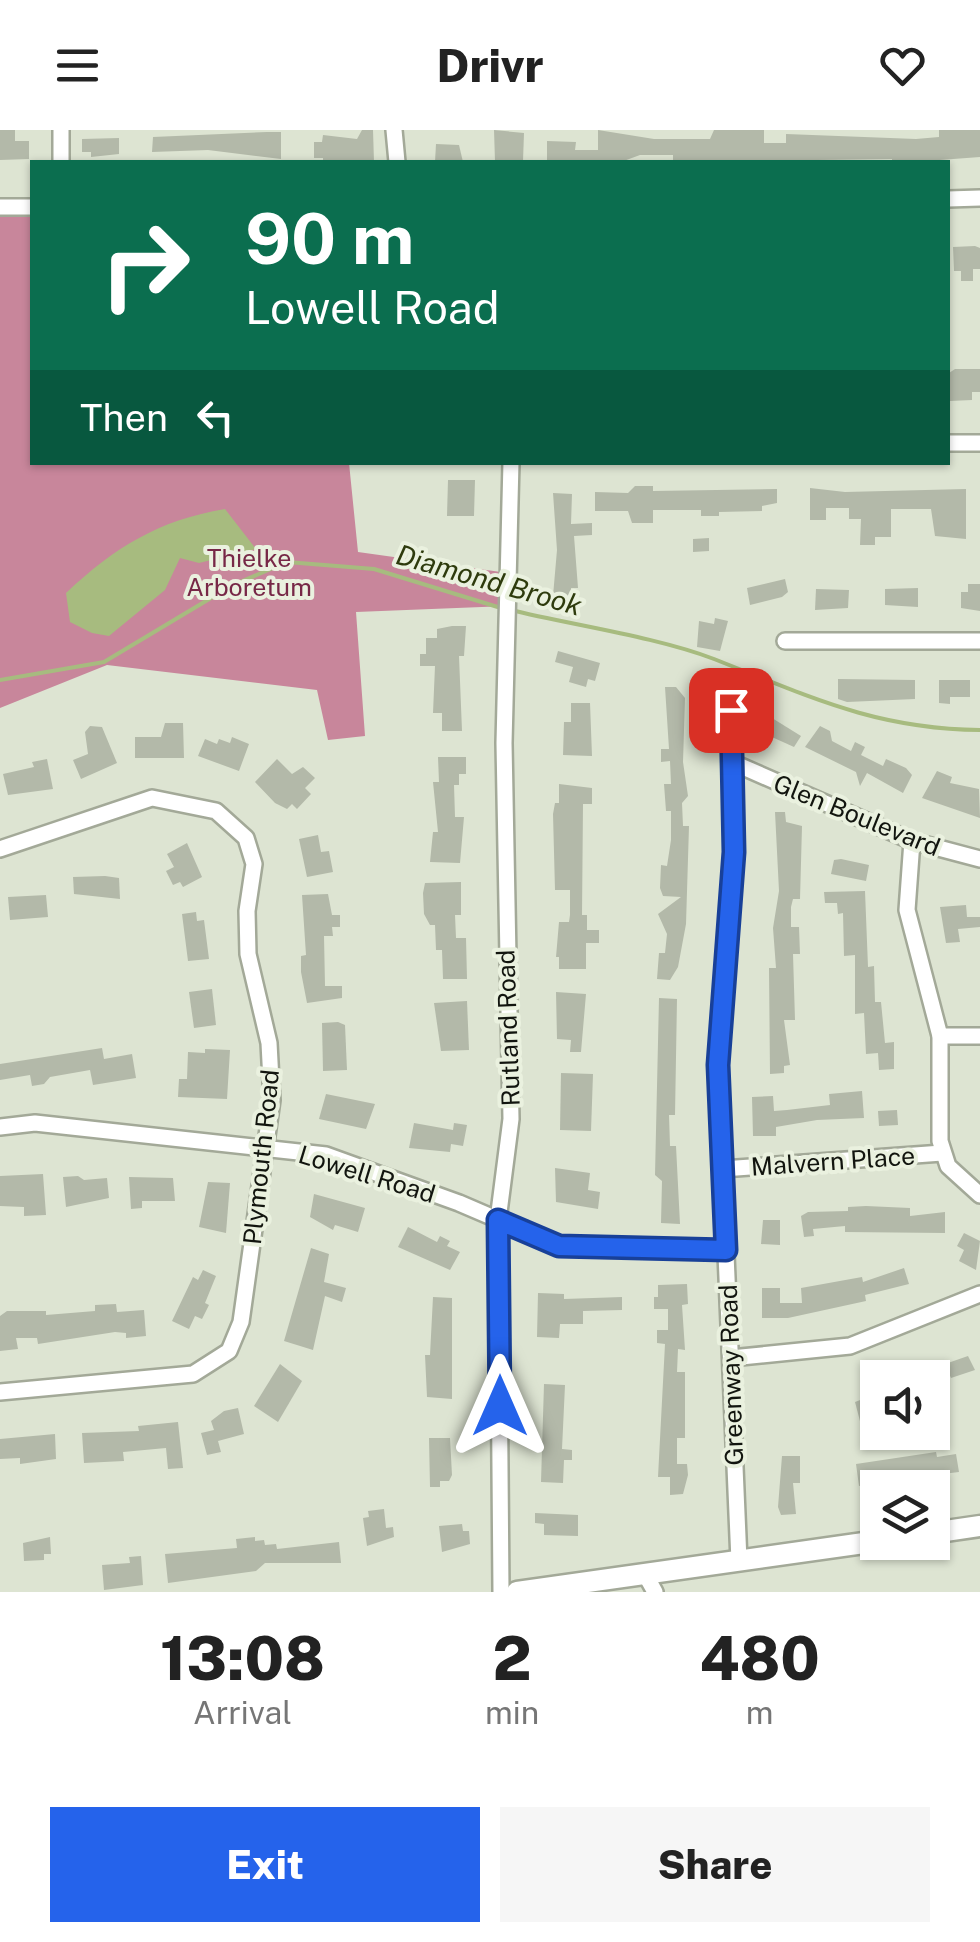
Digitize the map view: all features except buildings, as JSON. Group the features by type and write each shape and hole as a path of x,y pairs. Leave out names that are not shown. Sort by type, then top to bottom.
{"main road":[{"path":"950,1530 980,1526"},
{"path":"517,1592 650,1583 739,1561 860,1544"}],"street":[{"path":"61,130 61,160"},
{"path":"394,130 397,160"},
{"path":"950,199 980,198"},
{"path":"0,207 30,206"},
{"path":"950,443 980,443"},
{"name":"Rutland Road","path":"501,1592 498,1220 511,1119 504,862 511,465"},
{"path":"785,641 980,642"},
{"name":"Greenway Road","path":"731,710 736,764 734,852 718,1065 739,1561"},
{"name":"Glen Boulevard","path":"736,764 912,840 980,859"},
{"name":"Plymouth Road","path":"0,849 134,800 168,798 216,811 238,826 252,850 248,954 272,1070 266,1146 242,1322 229,1351 193,1374 0,1392"},
{"path":"912,840 907,910 940,1036 942,1153 958,1179 980,1195"},
{"path":"940,1036 980,1036"},
{"name":"Lowell Road","path":"0,1127 35,1123 326,1155 559,1246 726,1250"},
{"name":"Malvern Place","path":"723,1169 942,1153"},
{"path":"731,1358 850,1346 980,1294"}],"green space":[{"name":"Thielke Arboretum","path":"0,207 30,207 30,465 349,465 358,552 508,573 507,606 356,612 365,736 328,740 317,690 107,665 0,708"}],"shaded area":[{"path":"225,509 256,549 199,563 180,558 165,590 109,636 70,622 66,593 102,562 159,528"}],"waterway":[{"name":"Diamond Brook","path":"0,680 104,662 231,586 287,562 374,569 501,608"},
{"name":"Diamond Brook","path":"511,610 691,651 874,717 980,730"}],"route":[{"path":"500,1406 498,1220 559,1246 615,1251 726,1250 718,1065 734,852 736,764 731,710"}]}
